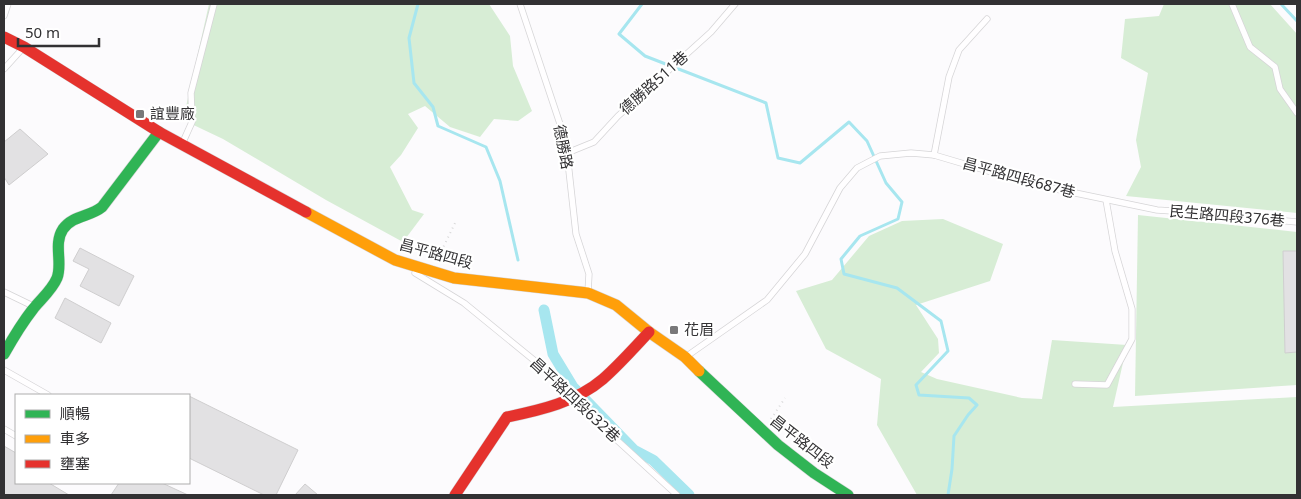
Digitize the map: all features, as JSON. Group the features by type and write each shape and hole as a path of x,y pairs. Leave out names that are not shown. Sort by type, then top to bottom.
{"street":[{"name":"昌平路四段","path":"4,37 24,47 159,132 394,260 454,278 588,293 616,305 685,358 763,431 814,473 848,495"},
{"path":"4,354 15,332 57,278 60,266 58,242 62,231 70,220 78,216 96,213 102,207 159,132"},
{"path":"455,495 507,417 541,410 572,398 602,380 649,332"}],"lane":[{"path":"4,16 8,4"},
{"path":"182,144 192,122 191,93 214,4"},
{"name":"德勝路","path":"520,4 560,124 567,153 576,234 589,274 588,293"},
{"name":"德勝路511巷","path":"567,153 594,142 618,116 712,32 736,4"},
{"path":"1232,4 1250,47 1275,67 1280,89 1297,113"},
{"path":"934,155 949,77 959,50 987,19"},
{"path":"4,69 24,47"},
{"name":"昌平路四段687巷","path":"685,358 767,300 805,254 840,188 857,168 880,156 911,152 934,155 1032,184 1158,210"},
{"path":"1075,384 1107,385 1132,339 1132,308 1115,251 1106,200"},
{"name":"民生路四段376巷","path":"1158,210 1203,212 1297,222"},
{"name":"昌平路四段632巷","path":"394,260 464,303 557,379 572,398 677,495"},
{"path":"4,292 35,307"},
{"path":"4,370 46,394"},
{"path":"4,429 15,435"}],"path":[{"path":"431,271 456,221"},
{"path":"763,431 785,398"}],"green space":[{"path":"209,4 489,4 510,36 513,66 532,111 518,121 494,119 480,137 450,127 425,106 408,114 418,128 401,155 390,167 412,210 424,214 403,242 326,200 223,139 183,120"},
{"path":"1164,4 1270,4 1297,34 1297,213 1126,196 1141,167 1136,140 1148,73 1121,58 1125,19 1159,16"},
{"path":"1138,215 1297,232 1297,385 1135,396"},
{"path":"943,219 1003,244 990,281 916,305 938,339 939,353 921,372 937,379 1022,398 1042,399 1052,340 1127,345 1113,407 1297,397 1297,495 917,495 877,425 881,379 826,349 796,291 832,280 869,236 902,221"}],"building":[{"path":"20,129 48,154 9,185 4,177 4,142"},
{"path":"80,248 134,276 119,306 80,286 89,269 73,261"},
{"path":"1283,251 1297,251 1297,352 1285,353"},
{"path":"65,298 111,323 101,343 55,318"},
{"path":"190,396 298,450 276,495 264,495 190,458"},
{"path":"4,446 15,452 15,484 51,484 69,495 4,495"},
{"path":"118,484 164,484 188,495 111,495"},
{"path":"305,484 318,495 295,495"}],"waterway":[{"path":"418,4 409,38 414,83 433,107 438,126 486,147 500,181 518,260"},
{"path":"642,4 619,34 645,56 766,103 778,158 800,163 849,122 867,141 886,183 902,202 898,219 860,236 841,259 844,274 897,288 941,321 948,351 916,385 919,395 969,398 977,405 954,436 948,495"},
{"path":"1281,4 1297,21"},
{"path":"544,310 553,354 573,387 634,450 653,460 689,495"}],"traffic: fast":[{"path":"4,354 25,320 57,278 59,272 58,247 63,229 72,221 102,207 159,132"},
{"path":"699,371 778,445 814,473 848,495"}],"traffic: slow":[{"path":"306,212 395,260 454,278 588,293 616,305 649,332 685,357 699,371"}],"traffic: jam":[{"path":"4,37 24,47 159,132 306,212"},
{"path":"455,495 507,417 558,404 593,387 609,374 649,332"}],"place":[{"name":"誼豐廠","path":"140,114"},
{"name":"花眉","path":"674,330"}]}
